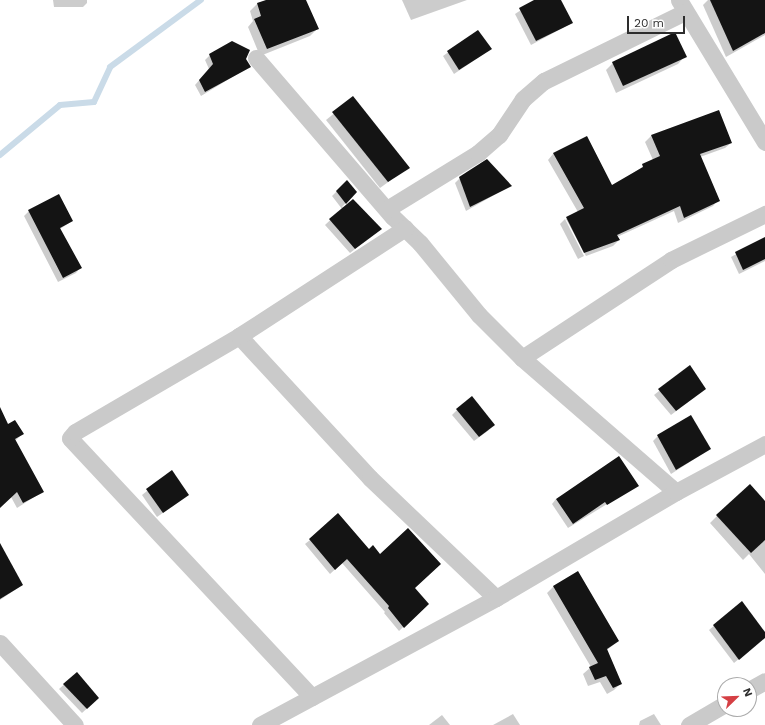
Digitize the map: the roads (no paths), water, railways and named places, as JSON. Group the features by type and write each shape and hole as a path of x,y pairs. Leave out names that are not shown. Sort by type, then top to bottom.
{"street":[{"path":"387,209 478,153 499,135 523,99 544,81 682,6 765,142"},
{"path":"256,58 479,315 522,358 676,492"},
{"path":"522,358 671,260 765,214"},
{"path":"312,697 70,438 75,432 239,336 405,228"},
{"path":"239,336 370,478 496,598"},
{"path":"260,725 496,598 676,492 765,444"},
{"path":"0,643 75,725"},
{"path":"689,725 717,709"}],"waterway":[{"path":"0,155 60,105 94,102 110,67 201,0"}]}
